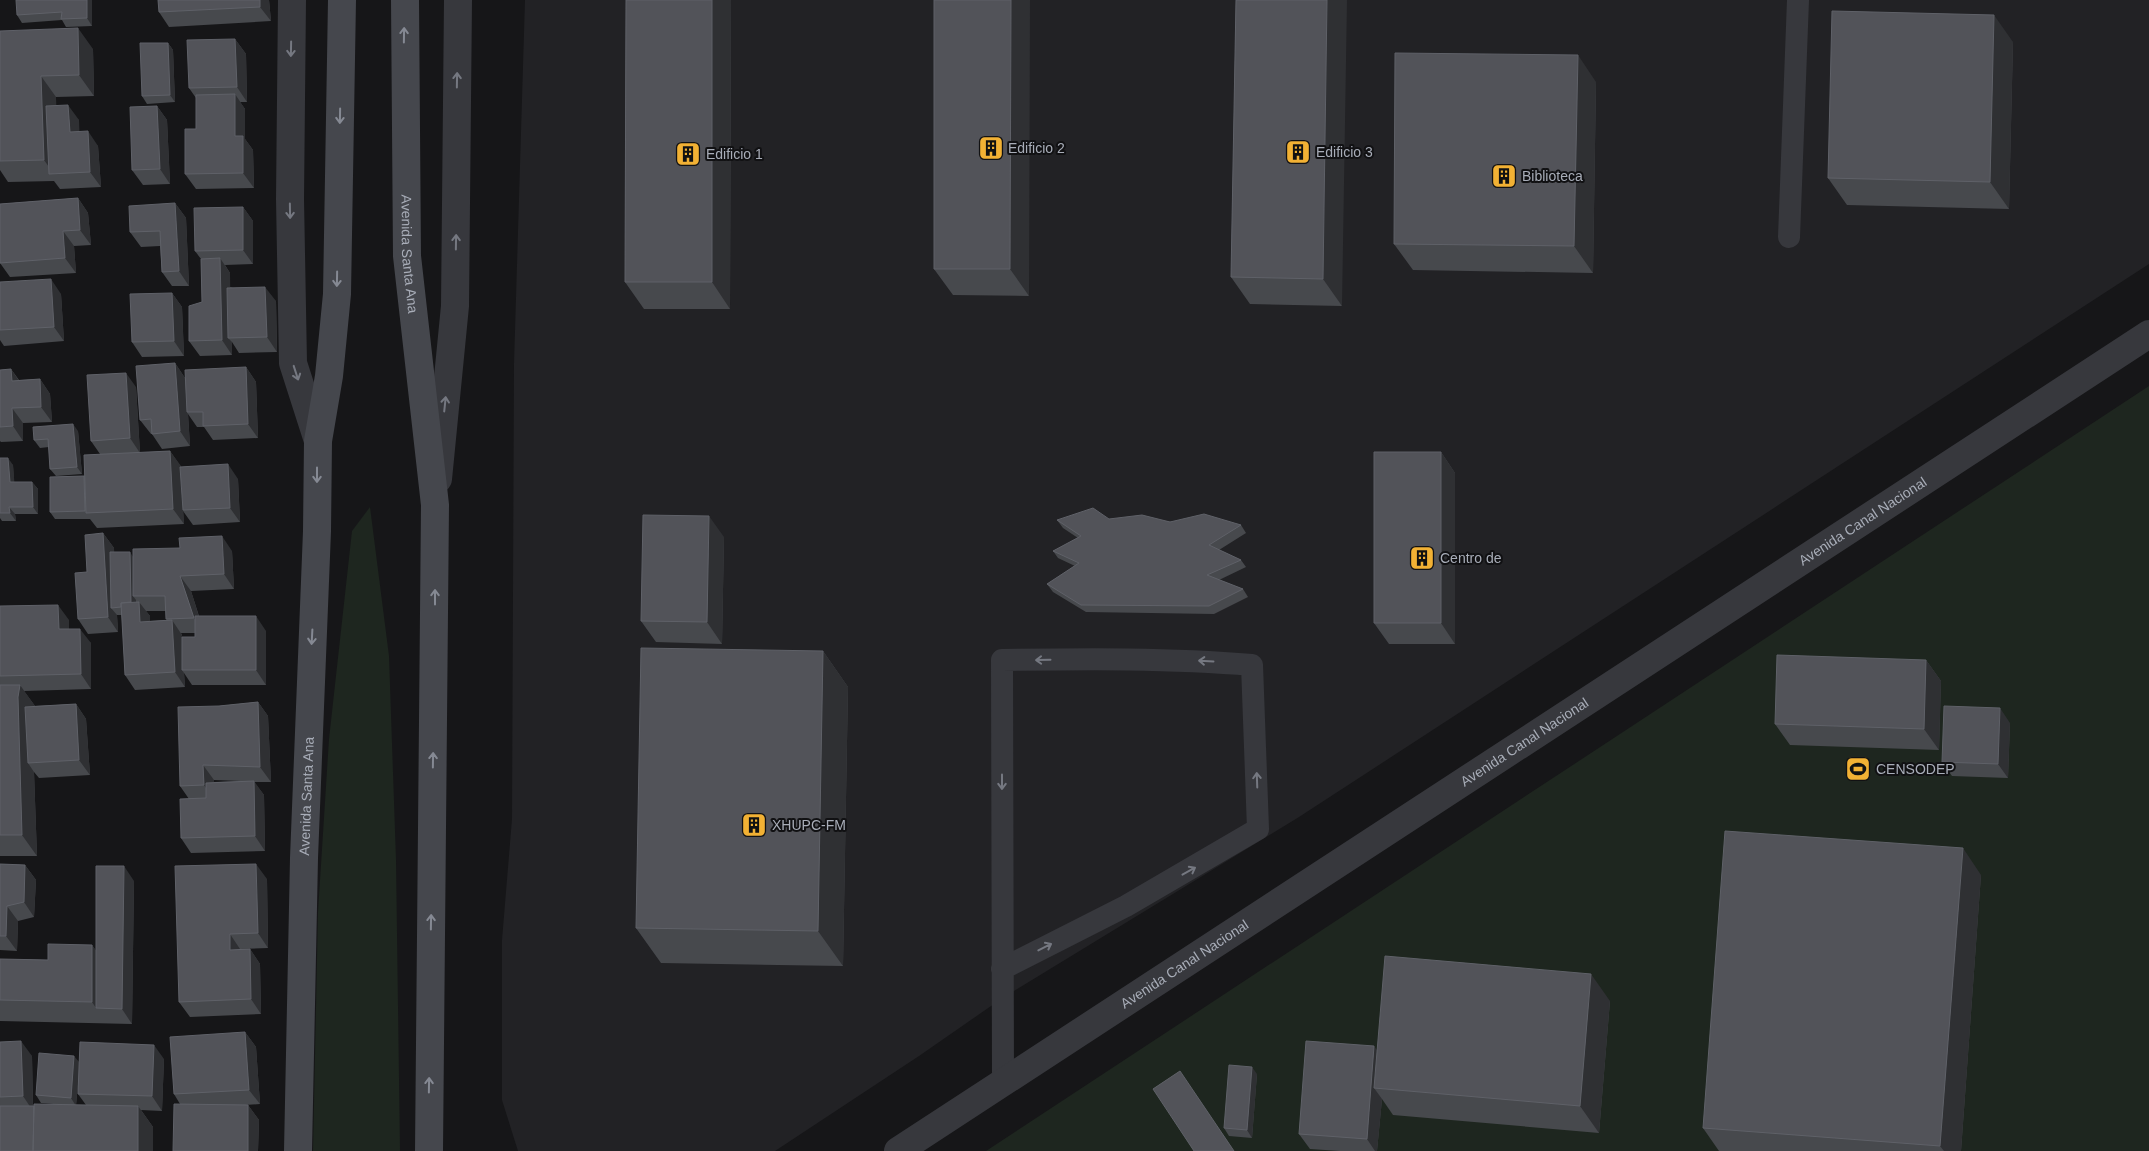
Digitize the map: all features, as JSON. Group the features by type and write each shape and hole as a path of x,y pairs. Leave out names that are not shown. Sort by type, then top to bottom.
{"main road":[{"name":"Avenida Santa Ana","path":"298,1151 305,848 317,532 318,441 330,376 337,294 342,0"},
{"name":"Avenida Santa Ana","path":"405,0 406,256 435,505 431,1143"}],"street":[{"name":"Avenida Santa Ana","path":"292,0 290,199 292,363 318,441"},
{"name":"Avenida Santa Ana","path":"435,505 455,306 458,0"},
{"name":"Avenida Canal Nacional","path":"898,1151 2149,334"}],"lane":[{"path":"1789,237 1798,0"},
{"path":"1002,969 1126,906 1258,829 1252,665 1150,660 1002,660 1002,969 1003,1083"}],"shaded area":[{"path":"525,0 2149,0 2149,264 1299,817 1004,997 919,1056 775,1151 518,1151 502,1100 502,940 512,819 514,364"},
{"name":"CENSODEP","path":"2149,386 2149,1151 986,1151"},
{"path":"370,507 389,656 396,860 400,1151 313,1151 318,912 329,739 352,531"}],"building":[{"path":"16,0 87,0 87,18 61,19 62,12 17,15"},
{"path":"158,0 260,0 260,7 159,12"},
{"name":"Edificio 1","path":"626,0 712,0 712,282 625,282"},
{"name":"Edificio 2","path":"934,0 1011,0 1010,269 934,269"},
{"name":"Edificio 3","path":"1236,0 1327,0 1323,279 1231,277"},
{"path":"1832,11 1994,15 1990,182 1828,178"},
{"path":"78,28 79,75 41,76 44,160 0,161 0,31"},
{"path":"235,39 237,87 189,88 187,40"},
{"path":"140,43 168,43 170,95 142,96"},
{"name":"Biblioteca","path":"1395,53 1578,55 1574,246 1394,244"},
{"path":"235,94 235,136 243,136 243,173 185,174 185,129 196,129 196,95"},
{"path":"68,105 70,132 88,131 90,172 49,174 46,106"},
{"path":"157,106 160,169 132,170 130,107"},
{"path":"78,198 80,230 63,231 65,258 0,263 0,204"},
{"path":"175,203 179,271 162,272 160,231 130,232 129,206"},
{"path":"243,207 243,250 195,251 194,208"},
{"path":"220,258 222,340 189,341 189,306 202,302 201,259"},
{"path":"51,279 54,327 0,330 0,282"},
{"path":"265,287 267,337 228,338 227,288"},
{"path":"172,293 174,341 132,342 130,294"},
{"path":"175,363 180,431 152,434 151,419 140,420 136,366"},
{"path":"246,367 248,424 203,426 203,412 187,412 185,370"},
{"path":"11,369 12,381 40,379 41,407 12,408 13,426 0,427 0,370"},
{"path":"126,373 130,438 91,441 87,375"},
{"path":"73,424 77,467 50,469 48,439 34,440 33,427"},
{"path":"170,451 173,509 86,513 84,455"},
{"name":"Centro de","path":"1374,452 1441,452 1441,623 1374,623"},
{"path":"0,458 8,458 10,482 32,482 33,507 9,507 10,513 0,513"},
{"path":"228,464 230,508 183,510 180,467"},
{"path":"84,476 85,511 50,512 50,477"},
{"path":"1093,508 1109,519 1142,515 1170,522 1204,514 1241,525 1209,545 1241,560 1207,575 1243,589 1209,606 1081,605 1047,584 1079,563 1053,551 1081,536 1057,520"},
{"path":"643,515 709,516 707,622 641,621"},
{"path":"103,533 108,617 78,619 75,573 87,572 85,535"},
{"path":"222,536 224,574 180,576 194,618 166,619 165,596 133,596 133,549 180,548 179,538"},
{"path":"110,552 130,552 131,602 121,603 121,607 111,608"},
{"path":"139,602 140,622 172,620 175,672 125,675 121,603"},
{"path":"58,605 59,629 80,629 81,674 0,676 0,606"},
{"path":"195,616 256,616 256,670 182,670 182,637 195,637"},
{"name":"XHUPC-FM","path":"641,648 823,651 818,931 636,928"},
{"path":"1777,655 1926,660 1924,729 1775,724"},
{"path":"0,685 20,685 18,697 22,835 0,835"},
{"path":"258,702 260,767 203,765 204,785 180,786 178,707 219,706"},
{"path":"76,704 79,760 28,763 25,707"},
{"path":"1944,706 2000,708 1998,764 1942,762"},
{"path":"254,781 255,836 181,838 180,799 206,798 206,783"},
{"path":"1725,831 1963,848 1940,1146 1703,1128"},
{"path":"0,864 25,865 24,902 7,906 6,936 0,936"},
{"path":"256,864 258,933 230,934 230,950 250,949 251,999 179,1002 175,866"},
{"path":"96,866 124,866 122,1009 96,1008"},
{"path":"48,944 92,945 92,1002 0,1000 0,959 48,960"},
{"path":"1385,956 1591,974 1580,1106 1374,1088"},
{"path":"245,1032 249,1090 174,1094 170,1037"},
{"path":"21,1041 23,1096 0,1097 0,1042"},
{"path":"1306,1041 1374,1046 1367,1139 1299,1134"},
{"path":"80,1042 154,1045 152,1096 78,1094"},
{"path":"39,1053 74,1056 71,1098 36,1095"},
{"path":"1229,1065 1252,1067 1247,1130 1224,1128"},
{"path":"1180,1071 1234,1151 1194,1151 1153,1089"},
{"path":"34,1104 138,1106 138,1151 33,1151"},
{"path":"174,1104 248,1105 248,1151 173,1151"},
{"path":"0,1106 34,1106 33,1151 0,1151"}],"place":[{"name":"Edificio 2","path":"991,148"},
{"name":"Edificio 3","path":"1298,152"},
{"name":"Edificio 1","path":"688,154"},
{"name":"Biblioteca","path":"1504,176"},
{"name":"Centro de","path":"1422,558"},
{"name":"CENSODEP","path":"1858,769"},
{"name":"XHUPC-FM","path":"754,825"}]}
